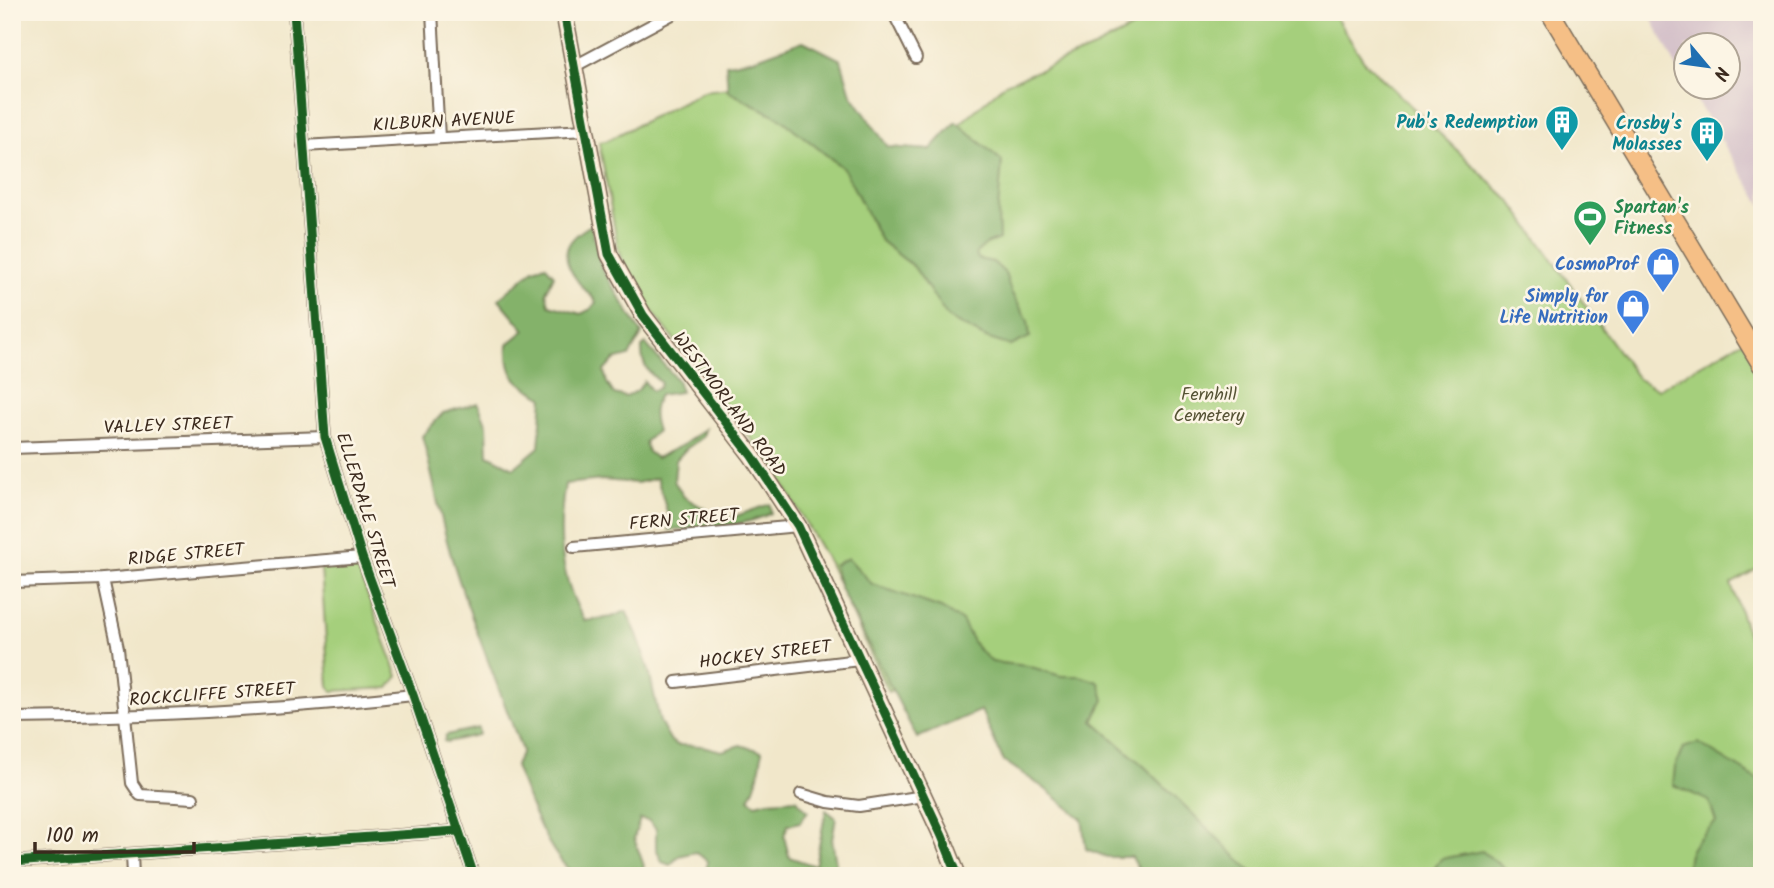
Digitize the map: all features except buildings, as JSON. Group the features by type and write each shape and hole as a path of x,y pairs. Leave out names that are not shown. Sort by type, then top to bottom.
{"main road":[{"path":"1550,12 1762,365"}],"street":[{"name":"ELLERDALE STREET","path":"294,12 325,437 362,557 413,695 474,876"},
{"path":"432,12 439,138"},
{"name":"WESTMORLAND ROAD","path":"564,12 609,254 643,315 752,456 798,526 924,796 958,876"},
{"path":"575,66 676,12"},
{"path":"893,12 916,58"},
{"name":"KILBURN AVENUE","path":"303,146 586,130"},
{"name":"VALLEY STREET","path":"12,448 325,437"},
{"name":"FERN STREET","path":"574,547 798,526"},
{"name":"RIDGE STREET","path":"12,582 103,579 362,557"},
{"path":"103,579 118,648 132,783 140,795 193,797"},
{"name":"HOCKEY STREET","path":"676,682 859,660"},
{"name":"ROCKCLIFFE STREET","path":"12,718 127,718 318,705 413,695"},
{"path":"801,794 828,802 859,806 924,796"},
{"path":"12,862 457,831"},
{"path":"132,854 133,876"}],"shaded area":[{"path":"1648,12 1762,12 1762,205 1697,102 1742,102 1742,32 1672,32 1672,58"}],"green space":[{"name":"Fernhill Cemetery","path":"1162,12 1332,12 1364,61 1512,203 1638,379 1658,389 1746,339 1762,365 1762,566 1731,584 1762,678 1762,876 1179,876 957,657 888,692 829,563 774,468 639,294 619,253 599,142 606,141 703,91 831,77 888,147 930,150 1005,84 1096,47"},
{"path":"803,41 841,60 851,94 888,147 930,150 956,122 1002,161 998,210 999,239 986,244 976,253 978,259 993,262 1005,273 1011,292 1028,321 1030,337 1011,346 986,338 948,318 914,267 881,241 844,169 780,118 728,91 726,64 754,59"},
{"path":"591,225 601,267 642,334 629,356 614,360 604,371 607,383 614,394 626,397 638,390 644,381 652,391 659,388 661,383 644,363 642,347 646,344 677,380 681,392 659,395 654,413 657,431 645,442 648,452 656,458 683,445 705,429 703,437 676,460 674,481 684,497 716,515 730,518 770,504 771,513 747,522 669,530 668,515 657,478 637,483 602,480 565,484 561,520 562,554 576,605 585,621 612,617 626,611 649,671 660,722 671,741 677,745 702,746 722,751 740,745 762,751 758,776 749,799 756,804 796,799 808,811 800,822 788,825 784,836 789,857 815,866 826,810 836,818 832,839 838,876 707,876 707,861 696,852 679,856 670,865 662,862 656,848 656,829 649,821 640,819 634,838 644,866 640,876 630,876 623,869 597,876 581,876 560,860 550,845 515,766 522,751 458,577 422,436 443,413 478,403 487,426 488,455 514,468 539,447 543,397 520,382 509,364 508,344 525,330 499,299 534,269 545,265 554,275 546,292 549,305 581,314 591,309 596,302 571,271 566,256 570,242"},
{"path":"848,558 872,584 941,608 962,621 976,647 992,662 1028,666 1061,676 1080,676 1099,682 1104,700 1093,721 1147,769 1256,876 1142,876 1132,857 1107,857 1086,849 1082,819 1003,760 981,710 917,738 840,588 834,565"},
{"path":"355,562 398,676 389,688 332,691 329,686 321,568"},
{"path":"478,728 477,735 444,741 446,735"},
{"path":"1698,743 1762,782 1762,876 1689,876 1687,867 1690,852 1698,839 1716,822 1709,801 1673,785 1675,767 1683,748"},
{"path":"1482,851 1514,876 1429,876 1441,859"}],"cycle path":[{"path":"294,12 325,437 362,557 413,695 474,876"},
{"path":"564,12 609,254 643,315 752,456 798,526 958,876"},
{"path":"12,862 457,831"}],"place":[{"name":"Pub's Redemption","path":"1562,152"},
{"name":"Crosby's Molasses","path":"1707,163"},
{"name":"Spartan's Fitness","path":"1590,247"},
{"name":"CosmoProf","path":"1663,294"},
{"name":"Simply for Life Nutrition","path":"1633,336"}]}
